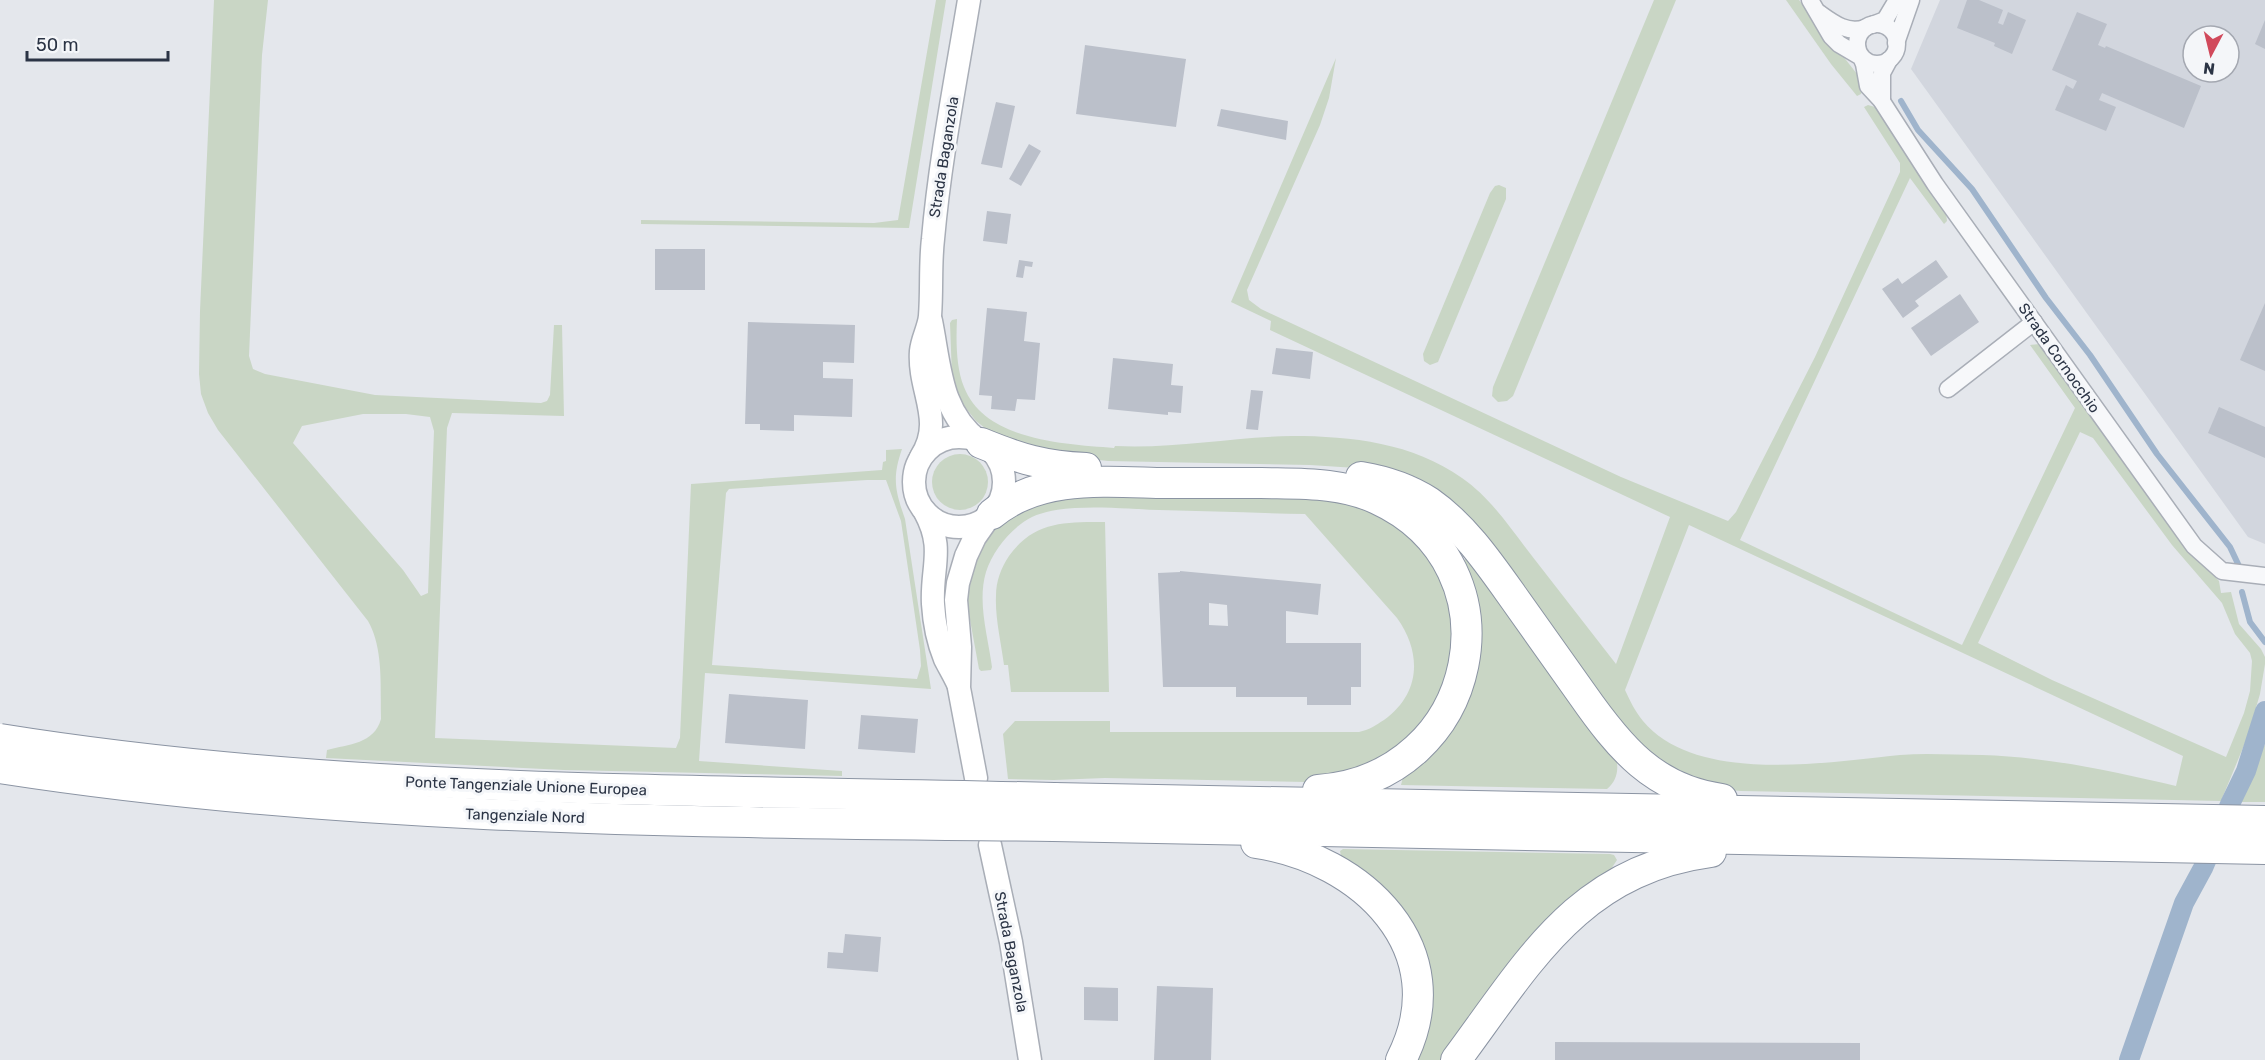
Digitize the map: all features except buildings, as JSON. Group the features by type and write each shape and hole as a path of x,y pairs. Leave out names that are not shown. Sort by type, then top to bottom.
{"highway":[{"path":"981,443 1022,459 1057,466 1126,470 1313,471 1367,478 1417,495 1436,508 1468,539 1494,571 1610,732 1640,764 1669,783 1707,796 1731,800 1803,801 1846,813"},
{"path":"992,514 1019,495 1061,485 1117,482 1299,483 1334,486 1369,495 1407,518 1432,541 1444,558 1460,596 1466,625 1466,653 1460,681 1452,702 1435,731 1420,748 1395,766 1357,783 1328,789 1169,788 1151,790 1130,797 1112,799 1061,817"},
{"name":"Ponte Tangenziale Unione Europea","path":"0,739 194,764 309,774 1061,817"},
{"name":"Tangenziale Nord","path":"0,768 272,800 469,814 632,819 1061,817"},
{"path":"1112,799 2265,821"},
{"path":"1061,817 1967,844 2265,849"},
{"path":"1061,817 1135,839 1227,840 1264,844 1320,862 1360,885 1373,896 1393,920 1413,963 1416,979 1416,1011 1410,1042 1401,1060"},
{"path":"1456,1060 1530,962 1563,923 1603,890 1649,866 1683,856 1718,851 1873,850 1967,844"}],"main road":[{"name":"Strada Baganzola","path":"969,0 937,198 930,315 940,374 949,404 966,430 998,458 1004,480 1003,494 970,546 958,583 956,609 960,647 959,688 976,778"},
{"name":"Strada Baganzola","path":"930,315 921,346 921,360 932,431 930,441 915,470 914,485 917,500 934,533 937,566 933,603 936,622 943,652 959,688"},
{"path":"921,457 932,446 945,439 968,438 981,443"},
{"path":"925,512 943,525 958,528 980,523 992,514"},
{"name":"Strada Baganzola","path":"990,845 1014,959 1030,1060"}],"street":[{"path":"1814,6 1845,29 1856,30 1885,20 1898,0"},
{"path":"1882,101 1882,73 1896,50 1896,43 1911,0"},
{"path":"1814,6 1826,29 1835,40 1871,64 1889,60"},
{"path":"1868,26 1878,24 1891,30 1896,43"},
{"name":"Strada Cornocchio","path":"1868,26 1857,39 1868,87 1882,101 1924,169 2194,546 2222,571 2265,576"},
{"path":"1948,389 2034,322"}],"shaded area":[{"path":"1940,0 2265,0 2265,544 2248,537 1911,69"}],"green space":[{"path":"214,0 268,0 262,55 249,356 253,369 265,374 375,395 541,403 547,401 550,395 554,325 562,325 564,416 452,413 447,428 435,738 676,748 680,738 691,484 882,470 883,462 886,461 886,450 902,449 896,484 905,519 931,689 705,673 699,761 842,771 842,776 564,770 326,758 327,750 360,742 373,734 378,727 381,719 381,682 377,644 368,621 218,430 208,413 201,394 199,374","holes":["363,414 406,414 430,417 434,431 428,593 421,596 403,570 293,443 302,426","886,480 901,521 920,650 921,666 917,679 712,665 726,493 729,489"]},
{"path":"936,0 946,0 909,228 641,224 641,220 874,223 898,220"},
{"path":"1654,0 1676,0 1513,396 1507,401 1498,402 1492,396 1493,387"},
{"path":"1786,0 1799,0 1857,74 1863,86 1861,94 1857,96 1831,64"},
{"path":"1336,58 1329,98 1320,125 1247,290 1249,300 1261,309 1621,477 1728,521 1736,512 1815,357 1900,172 1900,163 1864,107 1868,105 1875,107 1946,213 1947,221 1944,224 1910,178 1740,540 1962,645 2075,408 2030,345 2040,344 2194,555 2219,581 2221,593 2231,592 2239,624 2261,649 2265,657 2260,694 2247,738 2221,801 1715,789 1644,756 1486,544 1356,468 1108,461 1054,455 990,432 976,421 961,402 952,377 950,323 957,319 959,371 964,387 974,405 989,419 1028,436 1114,448 1115,446 1159,446 1270,437 1315,436 1381,444 1423,457 1462,478 1491,504 1616,664 1670,517 1270,330 1271,321 1231,302","holes":["2080,432 2093,438 2172,545 2222,603 2235,634 2250,653 2252,661 2250,691 2244,713 2226,757 2052,680 1978,643","1689,525 2183,756 2176,786 2080,766 2007,756 1910,754 1801,764 1765,765 1729,762 1696,754 1666,741 1643,721 1625,690"]},
{"path":"1495,186 1506,188 1506,199 1438,362 1430,365 1424,361 1423,354 1490,193"},
{"path":"960,454 971,456 980,462 986,471 988,482 986,493 980,502 971,508 960,510 949,508 940,502 934,493 932,482 934,471 940,462 949,456"},
{"path":"1312,492 1401,521 1451,592 1452,680 1392,759 1306,782 1105,778 1008,779 1003,734 1015,721 1110,721 1110,732 1359,732 1378,724 1396,709 1405,698 1414,672 1411,645 1405,631 1397,618 1305,514 1077,508 1045,512 1032,517 1004,540 986,572 983,607 992,667 991,670 981,671 979,669 968,609 968,590 972,571 980,551 996,527 1042,498"},
{"path":"1077,522 1105,522 1109,692 1011,692 1008,665 1004,665 997,621 996,590 1001,570 1019,544 1040,530"},
{"path":"1468,558 1616,758 1616,775 1607,789 1401,785 1403,777 1442,738 1462,561"},
{"path":"2265,744 2265,802 2240,802"},
{"path":"1343,849 1610,854 1614,855 1617,860 1609,872 1444,1060 1416,1060 1399,905 1381,885 1341,856 1340,851"}],"waterway":[{"path":"1901,101 1918,130 1972,189 2157,454 2230,547 2239,566"},
{"path":"2242,592 2250,622 2265,642"},
{"path":"2129,1060 2184,903 2203,868 2246,771 2265,711"}]}
